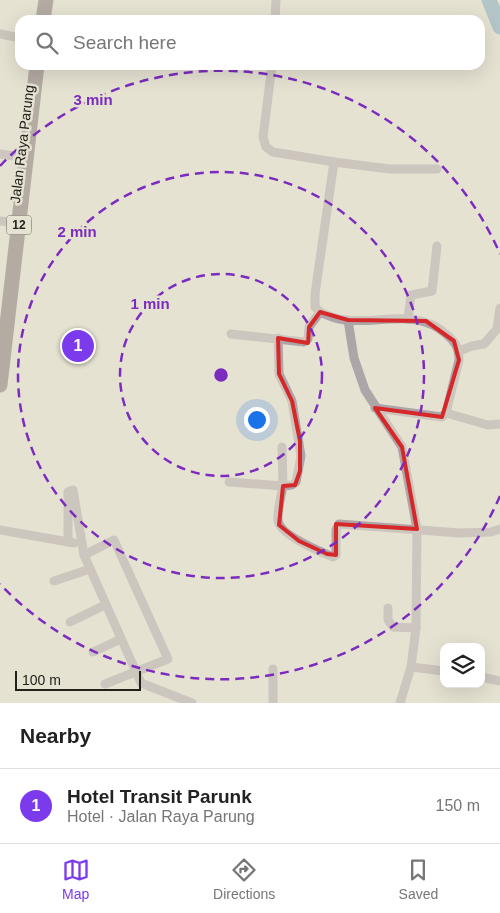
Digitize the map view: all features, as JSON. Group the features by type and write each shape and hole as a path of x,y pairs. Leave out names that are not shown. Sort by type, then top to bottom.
{"highway":[{"path":"38,15 39,0"},
{"path":"44,15 46,0"},
{"name":"Jalan Raya Parung","path":"0,343 11,222 31,70"},
{"name":"Jalan Raya Parung","path":"0,385 11,222 36,70"}],"street":[{"path":"275,15 276,0"},
{"path":"0,34 15,37"},
{"path":"271,70 263,137 266,147 273,152 390,169 437,169"},
{"path":"0,154 21,157"},
{"path":"334,162 315,294 315,307 320,312 348,320 408,319 426,321 440,329 454,342 459,351 446,413"},
{"path":"408,319 411,295 432,291 437,246"},
{"path":"459,351 484,344 497,329 500,308"},
{"path":"231,334 307,341 309,327 320,312"},
{"path":"348,320 354,358 365,390 402,447 417,529 416,628 411,667 400,703"},
{"path":"229,482 292,485 296,482 300,471 301,456 292,401 278,374 278,338"},
{"path":"375,408 437,418 446,413 488,425 500,424"},
{"path":"282,447 284,486 279,509 279,525 299,541 333,557 336,555 336,530 339,524 480,533 500,529"},
{"path":"68,542 68,492 73,490 84,555 105,605 143,685 192,703"},
{"path":"0,530 81,543"},
{"path":"84,555 114,540 168,659 105,684"},
{"path":"54,581 90,569"},
{"path":"70,622 105,605"},
{"path":"388,608 388,620 393,627 416,628"},
{"path":"93,652 121,639"},
{"path":"411,667 440,671"},
{"path":"272,703 273,669"},
{"path":"485,678 500,681"}],"highlighted area":[{"path":"320,312 348,320 426,321 454,341 459,360 442,417 375,408 402,447 417,529 336,524 336,555 327,554 299,541 279,525 283,486 295,485 300,471 300,441 292,401 279,374 278,338 308,343 309,327"}],"waterway":[{"path":"489,0 500,27"}],"place":[{"name":"Hotel Transit Parunk","path":"78,346"}]}
